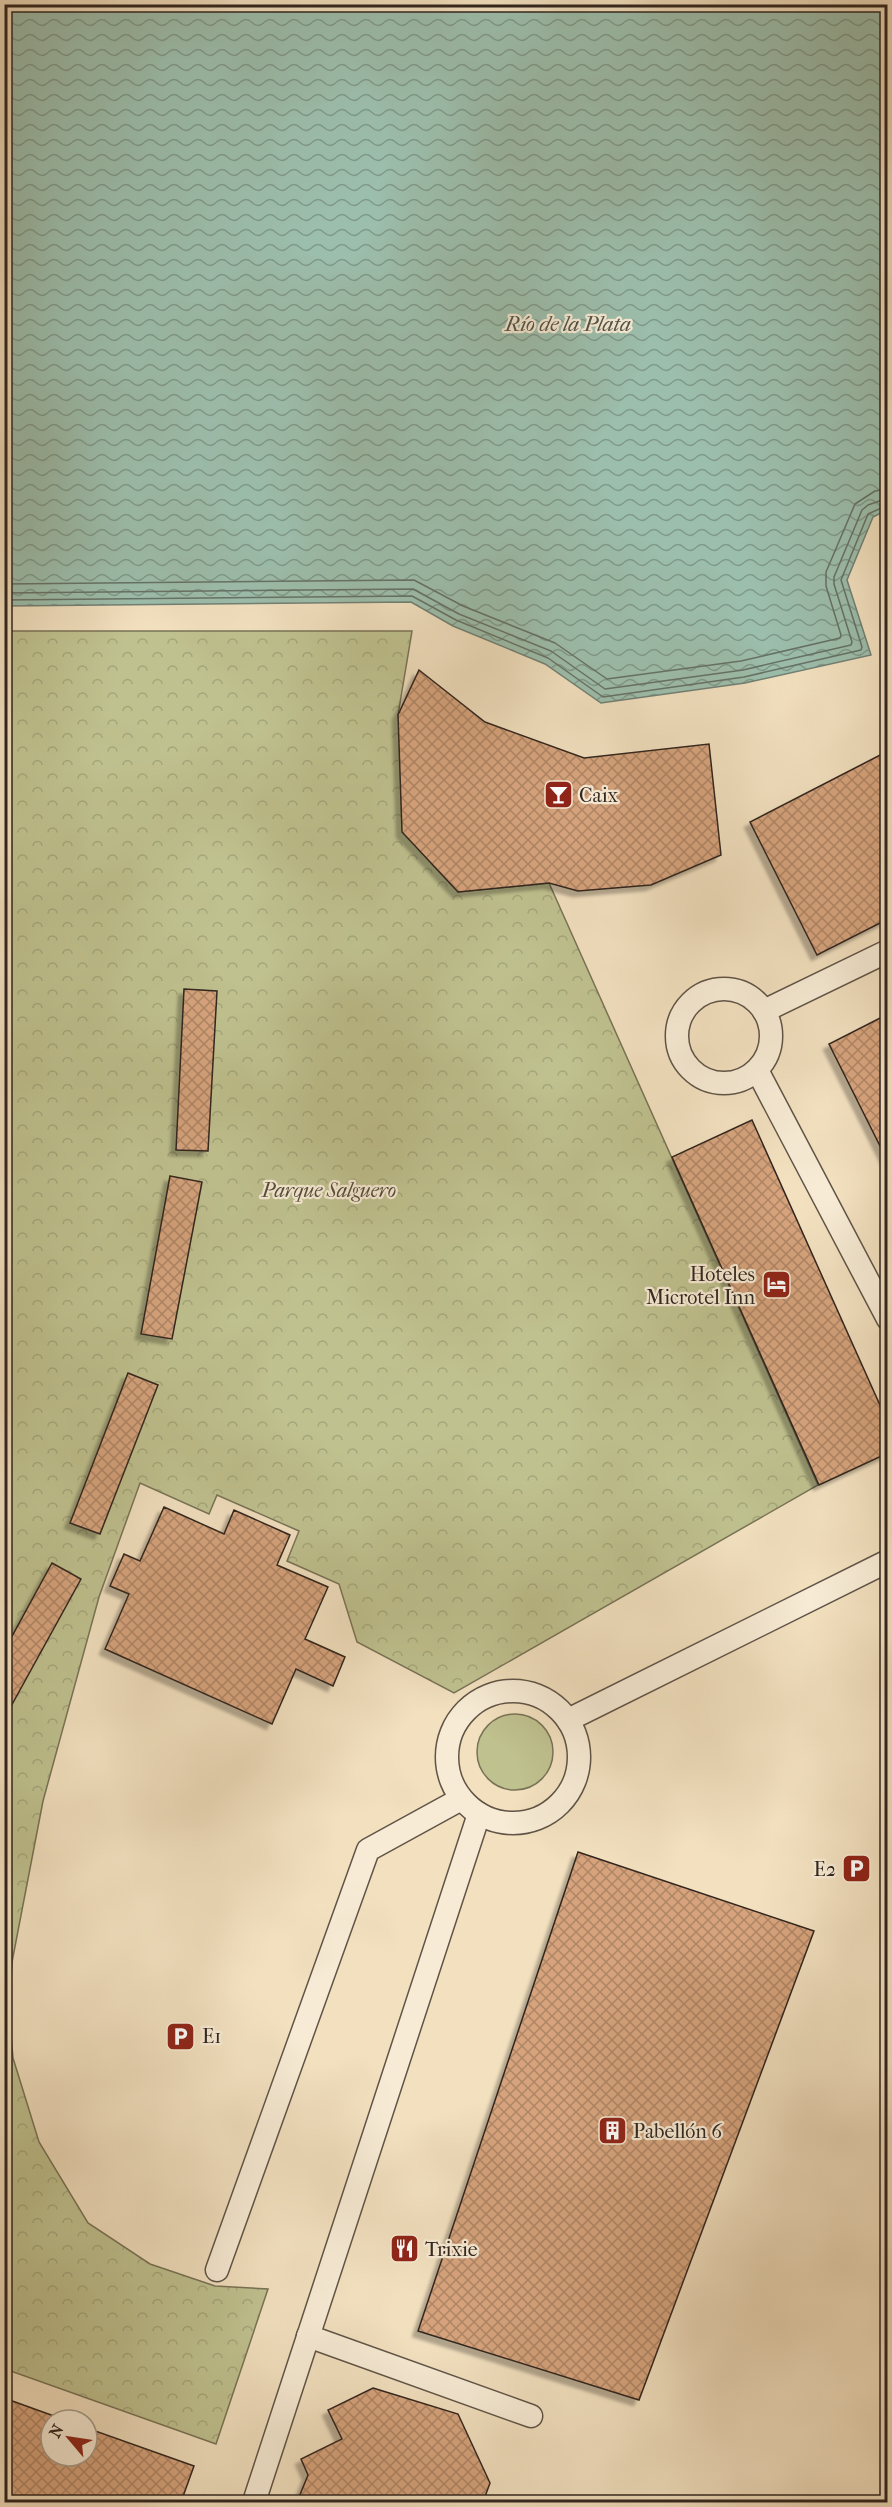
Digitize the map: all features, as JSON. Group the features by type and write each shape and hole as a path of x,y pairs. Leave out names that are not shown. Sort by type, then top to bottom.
{"lane":[{"path":"764,1011 888,951"},
{"path":"725,989 741,992 754,999 764,1011 770,1026 771,1042 767,1057 757,1070 745,1080 730,1084 714,1083 699,1078 688,1068 680,1055 676,1040 684,1010 695,998 710,991 725,989"},
{"path":"757,1070 888,1319"},
{"path":"568,1720 888,1561"},
{"path":"507,1691 531,1693 552,1703 568,1720 577,1740 579,1763 573,1784 561,1803 543,1816 521,1823 499,1823 479,1814 461,1799 450,1778 446,1755 452,1731 465,1712 484,1697 507,1691"},
{"path":"217,2270 368,1850 461,1799"},
{"path":"254,2502 479,1814"},
{"path":"308,2336 531,2416"}],"green space":[{"name":"Parque Salguero","path":"5,631 412,631 398,715 458,892 549,883 818,1485 454,1693 357,1642 339,1584 287,1561 299,1531 217,1495 209,1514 140,1483 99,1597 43,1801 12,1962 9,2014 13,2058 39,2142 88,2223 150,2264 215,2286 268,2289 216,2444 5,2369"},
{"path":"508,1714 522,1714 536,1720 547,1731 553,1745 550,1767 542,1779 522,1790 508,1790 494,1784 483,1773 477,1759 477,1745 483,1731 494,1720"}],"water":[{"name":"Río de la Plata","path":"4,5 887,5 887,510 873,517 847,580 871,655 745,683 601,703 545,664 453,626 411,602 5,606"}],"building":[{"name":"Caix","path":"419,670 485,722 584,758 709,744 721,855 651,885 578,891 549,883 458,892 402,832 398,715"},
{"path":"888,751 888,919 817,955 750,822"},
{"path":"184,989 217,991 208,1151 176,1150"},
{"path":"888,1014 888,1162 829,1044"},
{"path":"752,1120 888,1423 888,1453 819,1485 672,1157"},
{"path":"170,1176 202,1182 172,1339 141,1334"},
{"path":"128,1373 158,1385 100,1534 70,1523"},
{"path":"164,1507 224,1534 234,1510 290,1535 277,1565 328,1587 305,1639 345,1657 333,1686 296,1669 272,1724 105,1649 129,1594 110,1586 124,1554 140,1561"},
{"path":"52,1563 81,1579 4,1719 4,1651"},
{"name":"Pabellón 6","path":"578,1852 814,1931 639,2400 418,2331"},
{"path":"373,2388 458,2414 490,2483 483,2502 297,2502 308,2475 301,2459 342,2439 328,2410"},
{"path":"4,2398 39,2411 39,2468 99,2468 99,2432 194,2466 181,2502 4,2502"}],"place":[{"name":"Caix","path":"558,795"},
{"name":"Hoteles Microtel Inn","path":"776,1285"},
{"name":"E2","path":"857,1869"},
{"name":"E1","path":"181,2036"},
{"name":"Pabellón 6","path":"612,2131"},
{"name":"Trixie","path":"404,2249"}]}
